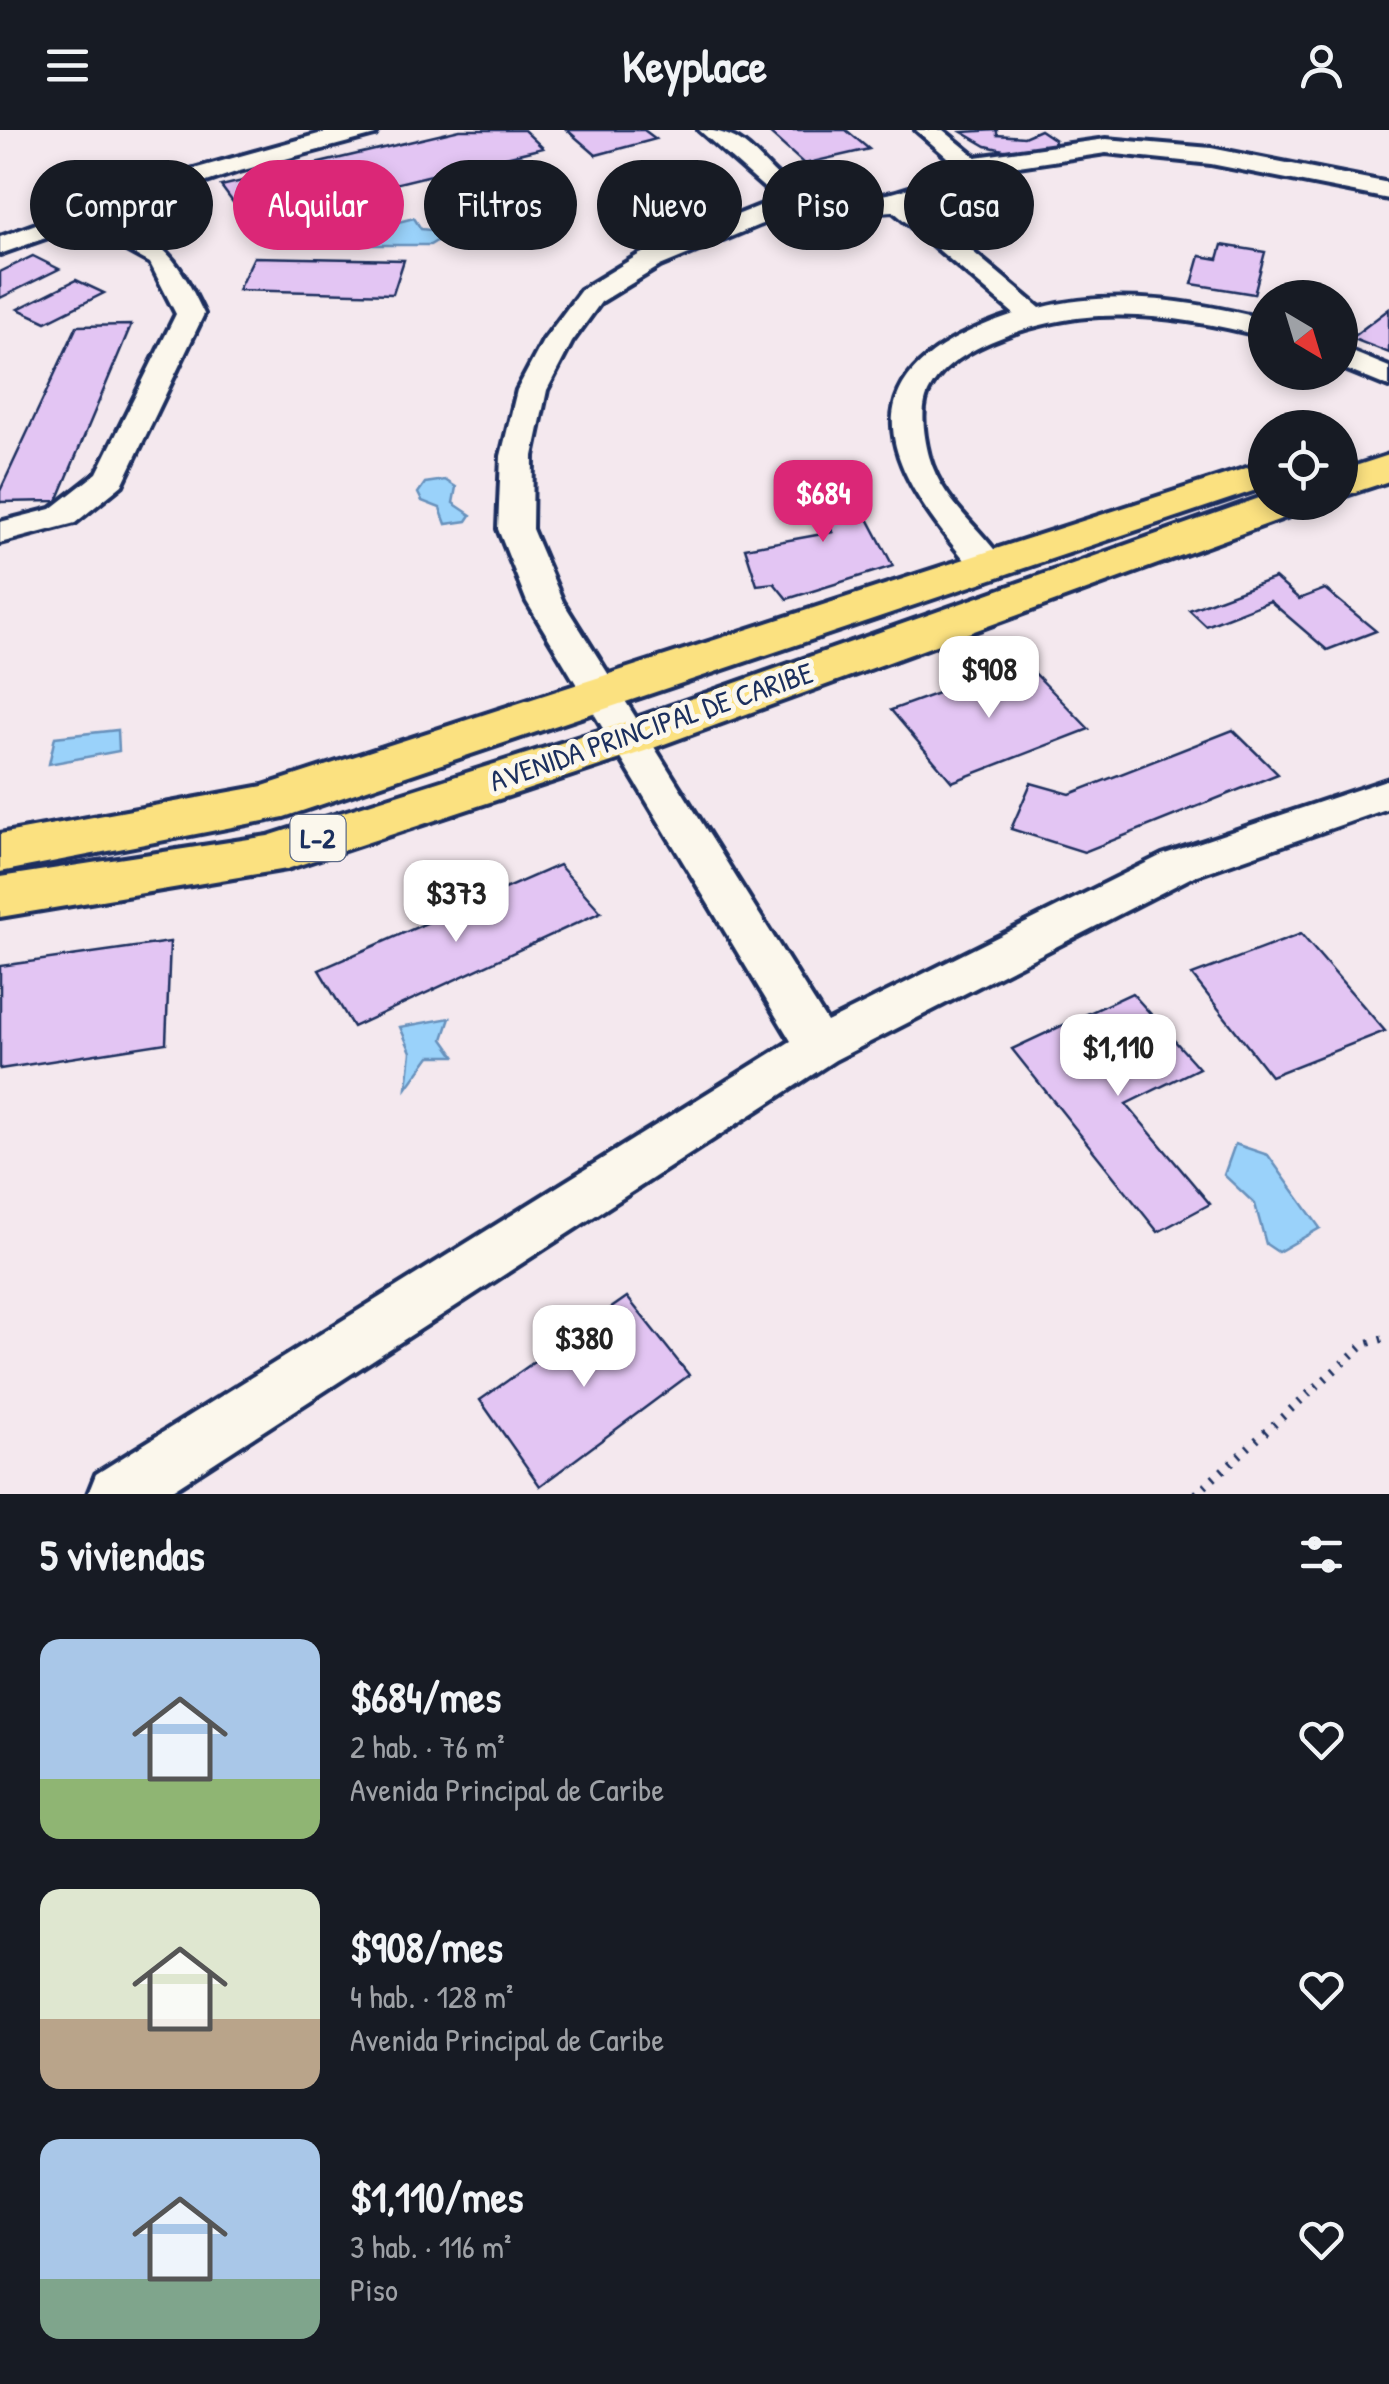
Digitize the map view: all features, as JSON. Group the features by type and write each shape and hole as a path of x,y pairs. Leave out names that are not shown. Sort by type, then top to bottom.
{"main road":[{"path":"1358,443 1389,432"},
{"path":"1358,478 1389,468"},
{"name":"AVENIDA PRINCIPAL DE CARIBE","path":"0,853 266,804 1248,480"},
{"name":"AVENIDA PRINCIPAL DE CARIBE","path":"0,898 269,854 628,739 1248,516"}],"street":[{"path":"213,170 290,146 366,130"},
{"path":"711,130 762,173"},
{"path":"928,130 966,160"},
{"path":"1001,160 1106,146 1211,156 1389,192"},
{"path":"884,204 904,201"},
{"path":"899,203 1035,318"},
{"path":"762,214 650,260 591,296 558,341 532,390 518,456 515,529 545,602 818,1048"},
{"path":"0,246 30,235"},
{"path":"0,533 63,516 111,478 190,314 168,267 145,250"},
{"path":"990,567 935,504 914,460 909,420 914,389 937,361 984,335 1035,318 1098,306 1198,315 1248,325"},
{"path":"1358,364 1389,378"},
{"path":"116,1494 818,1048 1177,866 1389,793"}],"path":[{"path":"1196,1494 1364,1344 1389,1338"}],"water":[{"path":"414,218 424,245 404,245 404,221"},
{"path":"445,480 456,487 453,503 471,515 467,521 446,524 440,508 422,501 418,493 425,483"},
{"path":"118,730 119,751 49,764 55,737"},
{"path":"450,1018 443,1039 455,1056 430,1056 407,1088 411,1052 400,1027"},
{"path":"1235,1144 1268,1155 1320,1228 1278,1252 1266,1244 1255,1204 1224,1175"}],"building":[{"path":"460,130 524,130 543,148 494,160 424,160 424,177 404,182 404,160 332,160"},
{"path":"567,130 644,130 656,139 596,155"},
{"path":"766,130 846,130 869,149 821,160 800,160"},
{"path":"997,130 997,135 1024,137 1040,130 1055,140 1050,149 1012,152 986,146 962,132"},
{"path":"233,183 233,202 221,186"},
{"path":"1222,245 1265,252 1258,280 1248,280 1248,293 1192,284 1200,256 1218,259"},
{"path":"33,256 59,269 0,298 0,272"},
{"path":"254,257 404,260 393,294 238,290"},
{"path":"76,280 104,293 46,322 18,309"},
{"path":"1389,309 1389,353 1358,341 1358,333"},
{"path":"131,325 57,501 0,502 0,491 77,326"},
{"path":"799,476 846,477 893,566 787,599 774,583 757,585 745,548 833,532"},
{"path":"1275,578 1299,599 1325,589 1376,631 1327,650 1270,601 1206,626 1189,610"},
{"path":"1024,662 1089,729 952,782 891,710"},
{"path":"1233,730 1278,774 1084,852 1011,829 1031,783 1070,794"},
{"path":"559,865 601,912 353,1027 319,970"},
{"path":"1301,934 1385,1031 1271,1076 1192,975"},
{"path":"170,942 166,1043 0,1069 0,966"},
{"path":"1132,993 1199,1068 1126,1104 1210,1204 1158,1232 1012,1049"},
{"path":"627,1297 689,1375 540,1486 480,1400"}]}
